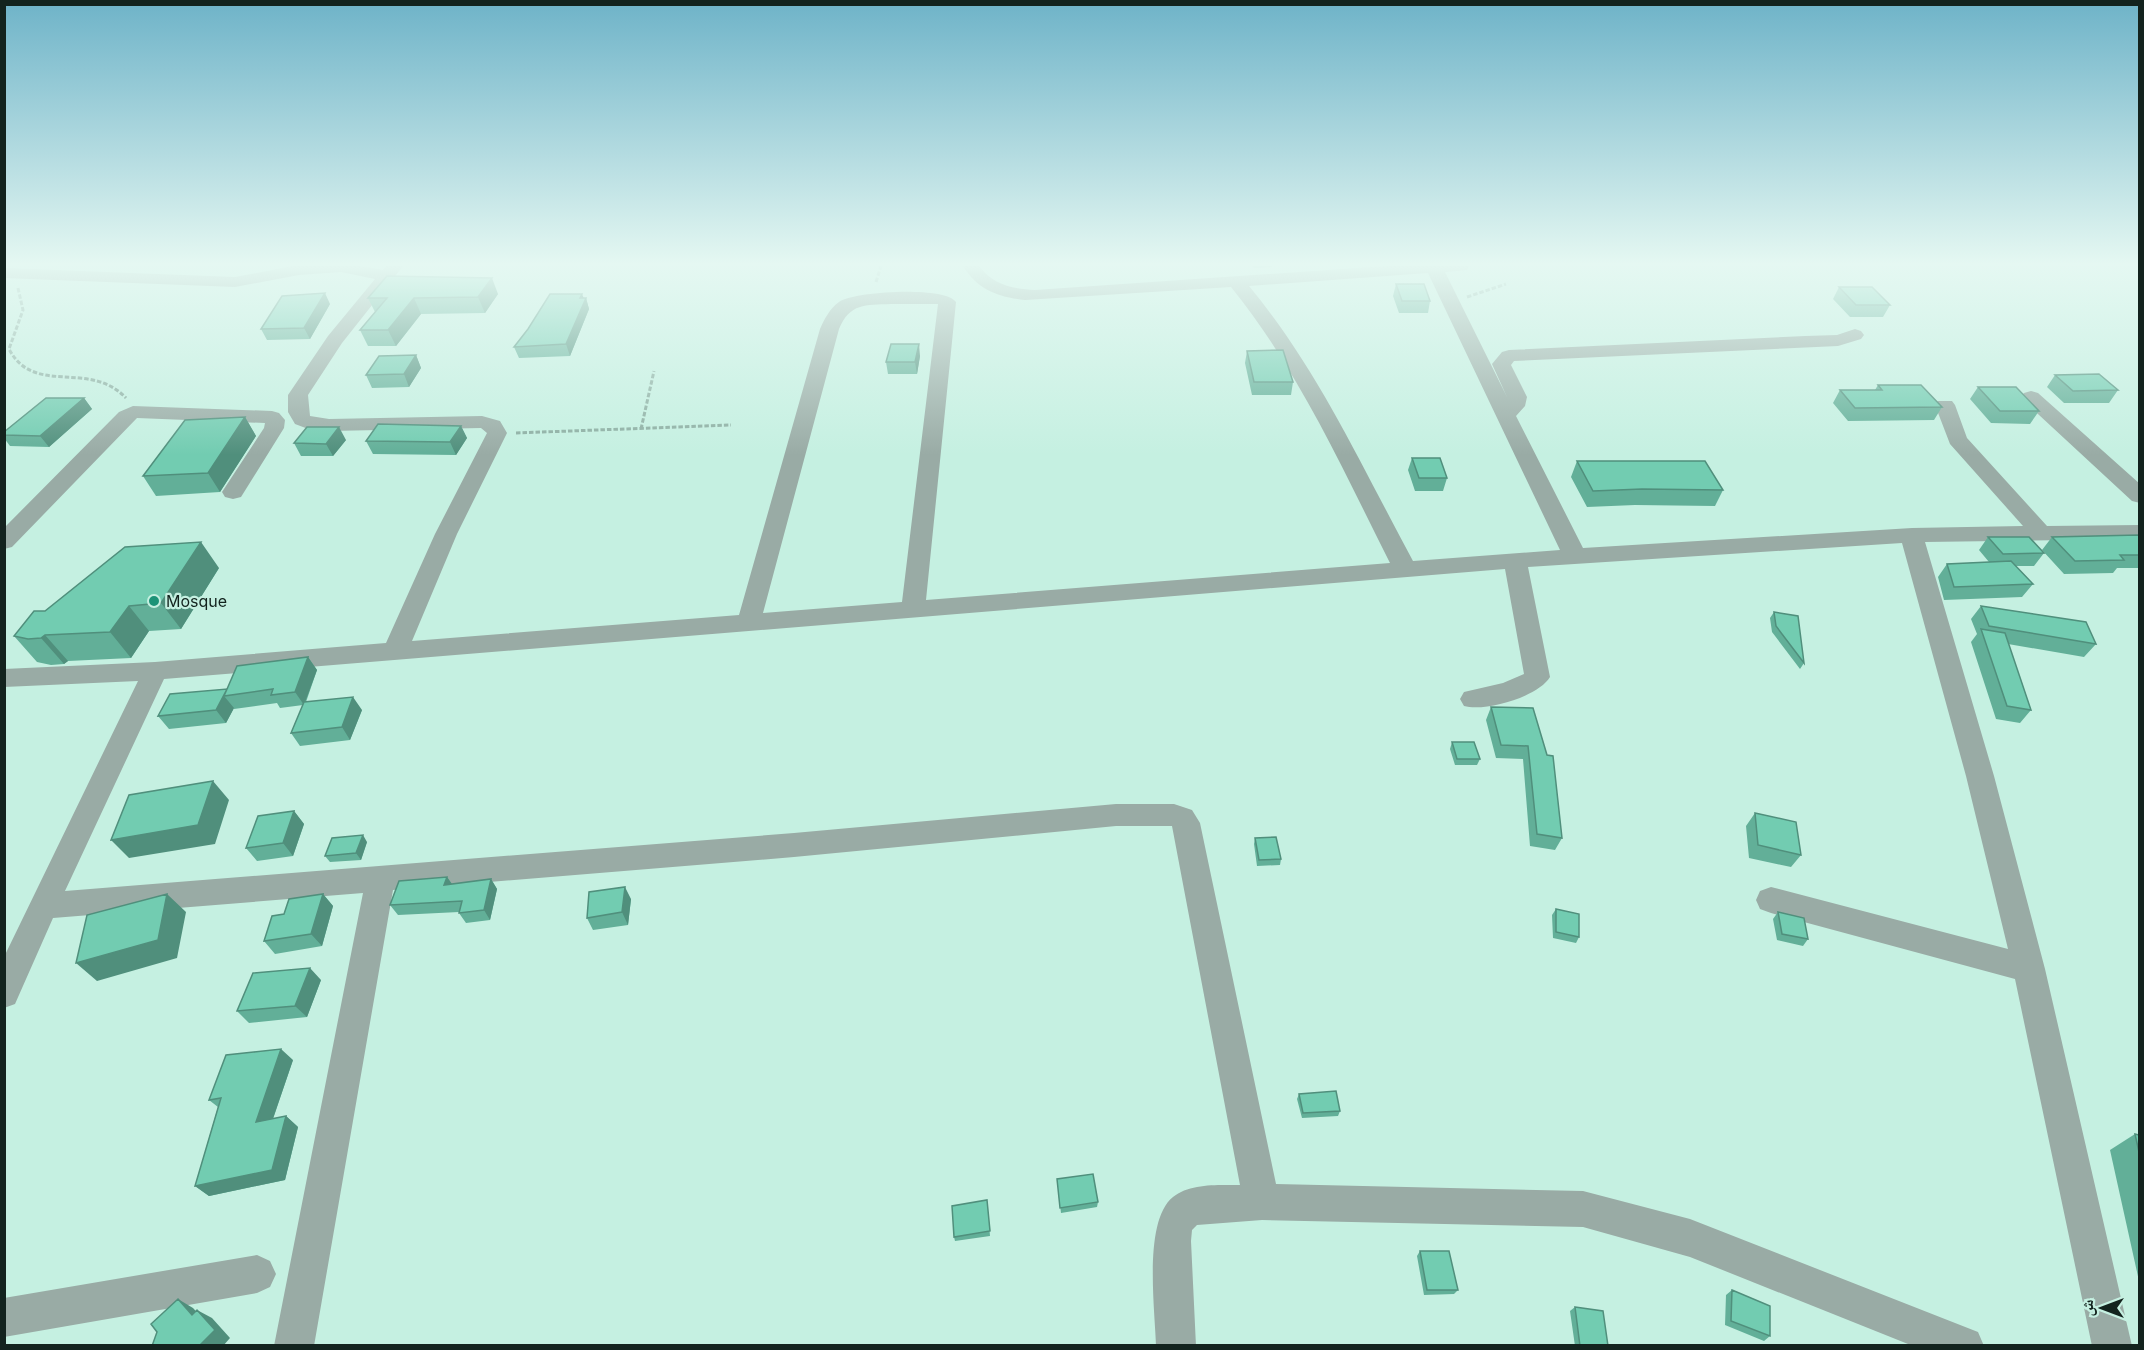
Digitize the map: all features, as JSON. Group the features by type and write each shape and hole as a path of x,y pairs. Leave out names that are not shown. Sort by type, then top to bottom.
{"street":[{"path":"344,329 297,396 298,412 302,420 311,424 328,425 482,422 493,425 496,433 446,534 396,650"},
{"path":"749,622 830,329"},
{"path":"913,609 944,329"},
{"path":"1275,329 1329,416 1405,569"},
{"path":"1462,329 1575,556"},
{"path":"1504,415 1517,402 1517,397 1501,364 1509,356 1838,340 1855,335"},
{"path":"2031,397 2139,496"},
{"path":"1945,405 1957,440 2041,533"},
{"path":"4,542 126,416 134,412 272,417 275,420 274,428 234,492"},
{"path":"4,678 155,671 1515,560 1912,536 2139,532"},
{"path":"1912,536 1980,776 2029,969 2112,1346"},
{"path":"1473,699 1506,693 1527,685 1537,677 1515,560"},
{"path":"4,994 43,906 155,671"},
{"path":"43,906 782,846 1116,814 1174,815 1182,818 1186,823 1262,1202"},
{"path":"294,1346 380,880"},
{"path":"1772,900 2029,969"},
{"path":"1176,1346 1172,1241 1175,1221 1187,1209 1207,1203 1262,1202 1583,1209 1690,1238 1964,1346"},
{"path":"4,1318 256,1274"}],"path":[{"path":"16,329 9,349 16,363 33,373 114,385 121,389 134,412"},
{"path":"641,430 644,425 654,371"},
{"path":"496,433 641,430 731,425"}],"building":[{"path":"361,329 389,329 388,330"},
{"path":"528,329 573,329 566,344 514,347"},
{"path":"891,344 919,344 915,362 886,362"},
{"path":"1283,350 1293,382 1254,382 1247,351"},
{"path":"416,355 404,374 366,375 379,356"},
{"path":"2099,374 2118,390 2073,391 2055,375"},
{"path":"1878,385 1921,385 1942,407 1855,408 1840,390 1882,390"},
{"path":"1978,387 2016,387 2039,411 2000,411"},
{"path":"46,398 84,398 40,436 4,435 4,432"},
{"path":"245,417 208,473 143,476 185,420"},
{"path":"378,424 461,426 450,442 366,441"},
{"path":"307,427 339,427 326,444 294,443"},
{"path":"1412,458 1440,458 1447,478 1419,478"},
{"path":"1577,461 1705,461 1723,490 1593,491"},
{"path":"2139,535 2139,555 2120,555 2124,560 2075,561 2052,537"},
{"path":"1988,537 2029,537 2044,553 2003,554"},
{"path":"201,542 161,603 129,606 110,632 45,635 41,638 28,639 14,636 34,611 45,611 125,547"},
{"path":"2011,561 2033,584 1954,587 1947,564"},
{"path":"1981,606 2086,622 2096,644 1989,626"},
{"path":"1774,612 1798,616 1804,663 1776,626"},
{"path":"1981,629 2005,633 2031,710 2007,706"},
{"path":"308,657 295,692 271,695 273,689 224,696 237,666"},
{"path":"227,689 216,710 158,716 170,694"},
{"path":"353,697 342,727 291,733 304,702"},
{"path":"1491,707 1533,708 1547,755 1553,756 1562,838 1537,834 1528,746 1501,745"},
{"path":"1452,742 1474,742 1480,759 1457,759"},
{"path":"213,781 198,825 111,840 129,795"},
{"path":"294,811 283,843 246,848 258,816"},
{"path":"1755,813 1796,822 1801,855 1758,845"},
{"path":"363,835 356,853 325,856 332,838"},
{"path":"1276,837 1281,859 1259,860 1255,838"},
{"path":"447,877 444,885 491,879 484,910 459,913 462,901 390,905 399,881"},
{"path":"625,887 622,912 587,918 589,892"},
{"path":"167,894 158,940 76,963 87,915"},
{"path":"323,894 311,934 264,941 272,916 284,914 289,899"},
{"path":"1556,909 1579,914 1579,937 1556,932"},
{"path":"1778,912 1804,918 1808,939 1782,934"},
{"path":"310,968 295,1006 237,1011 253,973"},
{"path":"281,1049 256,1122 286,1116 272,1170 195,1186 221,1098 209,1100 226,1055"},
{"path":"1336,1091 1340,1111 1303,1113 1299,1094"},
{"path":"2135,1134 2139,1135 2139,1152"},
{"path":"1093,1174 1098,1202 1060,1208 1057,1179"},
{"path":"987,1200 990,1231 954,1237 952,1206"},
{"path":"1420,1251 1449,1251 1458,1290 1427,1290"},
{"path":"1732,1290 1770,1306 1770,1336 1731,1321"},
{"path":"178,1299 192,1315 197,1310 215,1330 199,1346 152,1346 157,1332 151,1324"},
{"path":"1575,1307 1603,1311 1608,1346 1580,1346"}],"place":[{"name":"Mosque","path":"154,601"}]}
